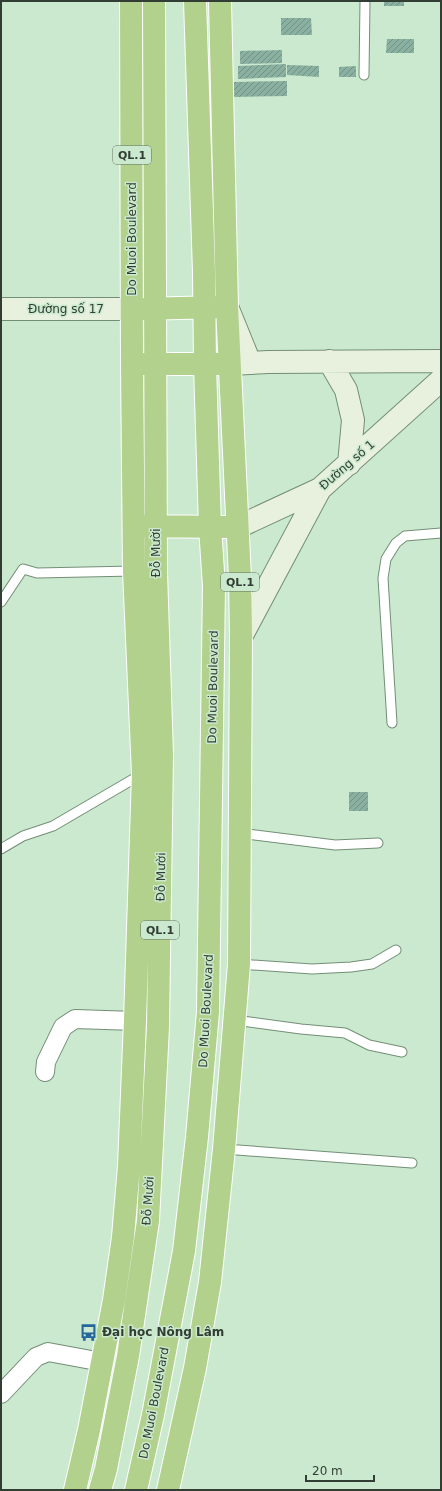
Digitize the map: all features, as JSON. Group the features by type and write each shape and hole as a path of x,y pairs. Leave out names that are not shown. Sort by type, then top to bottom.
{"highway":[{"name":"Do Muoi Boulevard","path":"131,1 132,309"},
{"name":"Do Muoi Boulevard","path":"154,1 155,308"},
{"name":"QL.1","path":"195,1 204,272 210,527"},
{"name":"QL.1","path":"168,1490 195,1368 207,1297 224,1149 239,964 241,637 238,527 240,364 227,307 220,1"},
{"path":"132,309 227,307"},
{"name":"Đỗ Mười","path":"74,1490 89,1430 114,1300 123,1237 129,1166 143,774 145,572 156,526 155,308"},
{"name":"Đỗ Mười","path":"100,1490 106,1469 128,1356 148,1221 158,1027 162,755 145,572 134,526 132,309"},
{"path":"132,364 240,364"},
{"path":"134,526 238,527"},
{"name":"Do Muoi Boulevard","path":"136,1490 153,1415 184,1251 197,1138 208,1012 214,586 210,527"}],"street":[{"name":"Đường số 17","path":"1,309 132,309"},
{"path":"329,361 346,390 353,420 349,464"},
{"path":"240,364 329,361 441,361"},
{"name":"Đường số 1","path":"238,527 320,489 441,380"},
{"path":"241,637 320,489"},
{"path":"45,1072 46,1062 63,1026 74,1019 135,1021"},
{"path":"1,1394 36,1357 48,1352 102,1362"}],"lane":[{"path":"364,75 365,1"},
{"path":"392,723 383,578 386,559 396,543 405,536 441,533"},
{"path":"1,602 23,569 36,573 145,572"},
{"path":"1,850 23,836 53,826 143,774"},
{"path":"239,833 335,845 378,843"},
{"path":"239,964 312,969 351,967 372,964 396,950"},
{"path":"234,1020 345,1033 369,1045 402,1052"},
{"path":"224,1149 412,1163"}],"building":[{"path":"384,1 404,1 404,6 384,6"},
{"path":"281,18 311,18 312,35 281,35"},
{"path":"387,39 414,39 414,53 386,53"},
{"path":"282,50 282,63 240,64 240,51"},
{"path":"286,64 286,77 238,79 238,66"},
{"path":"287,65 319,66 319,77 287,75"},
{"path":"356,66 356,77 339,77 339,67"},
{"path":"287,81 287,96 234,97 234,82"},
{"path":"349,792 368,792 368,811 349,811"}],"place":[{"name":"Đại học Nông Lâm","path":"89,1332"}]}
